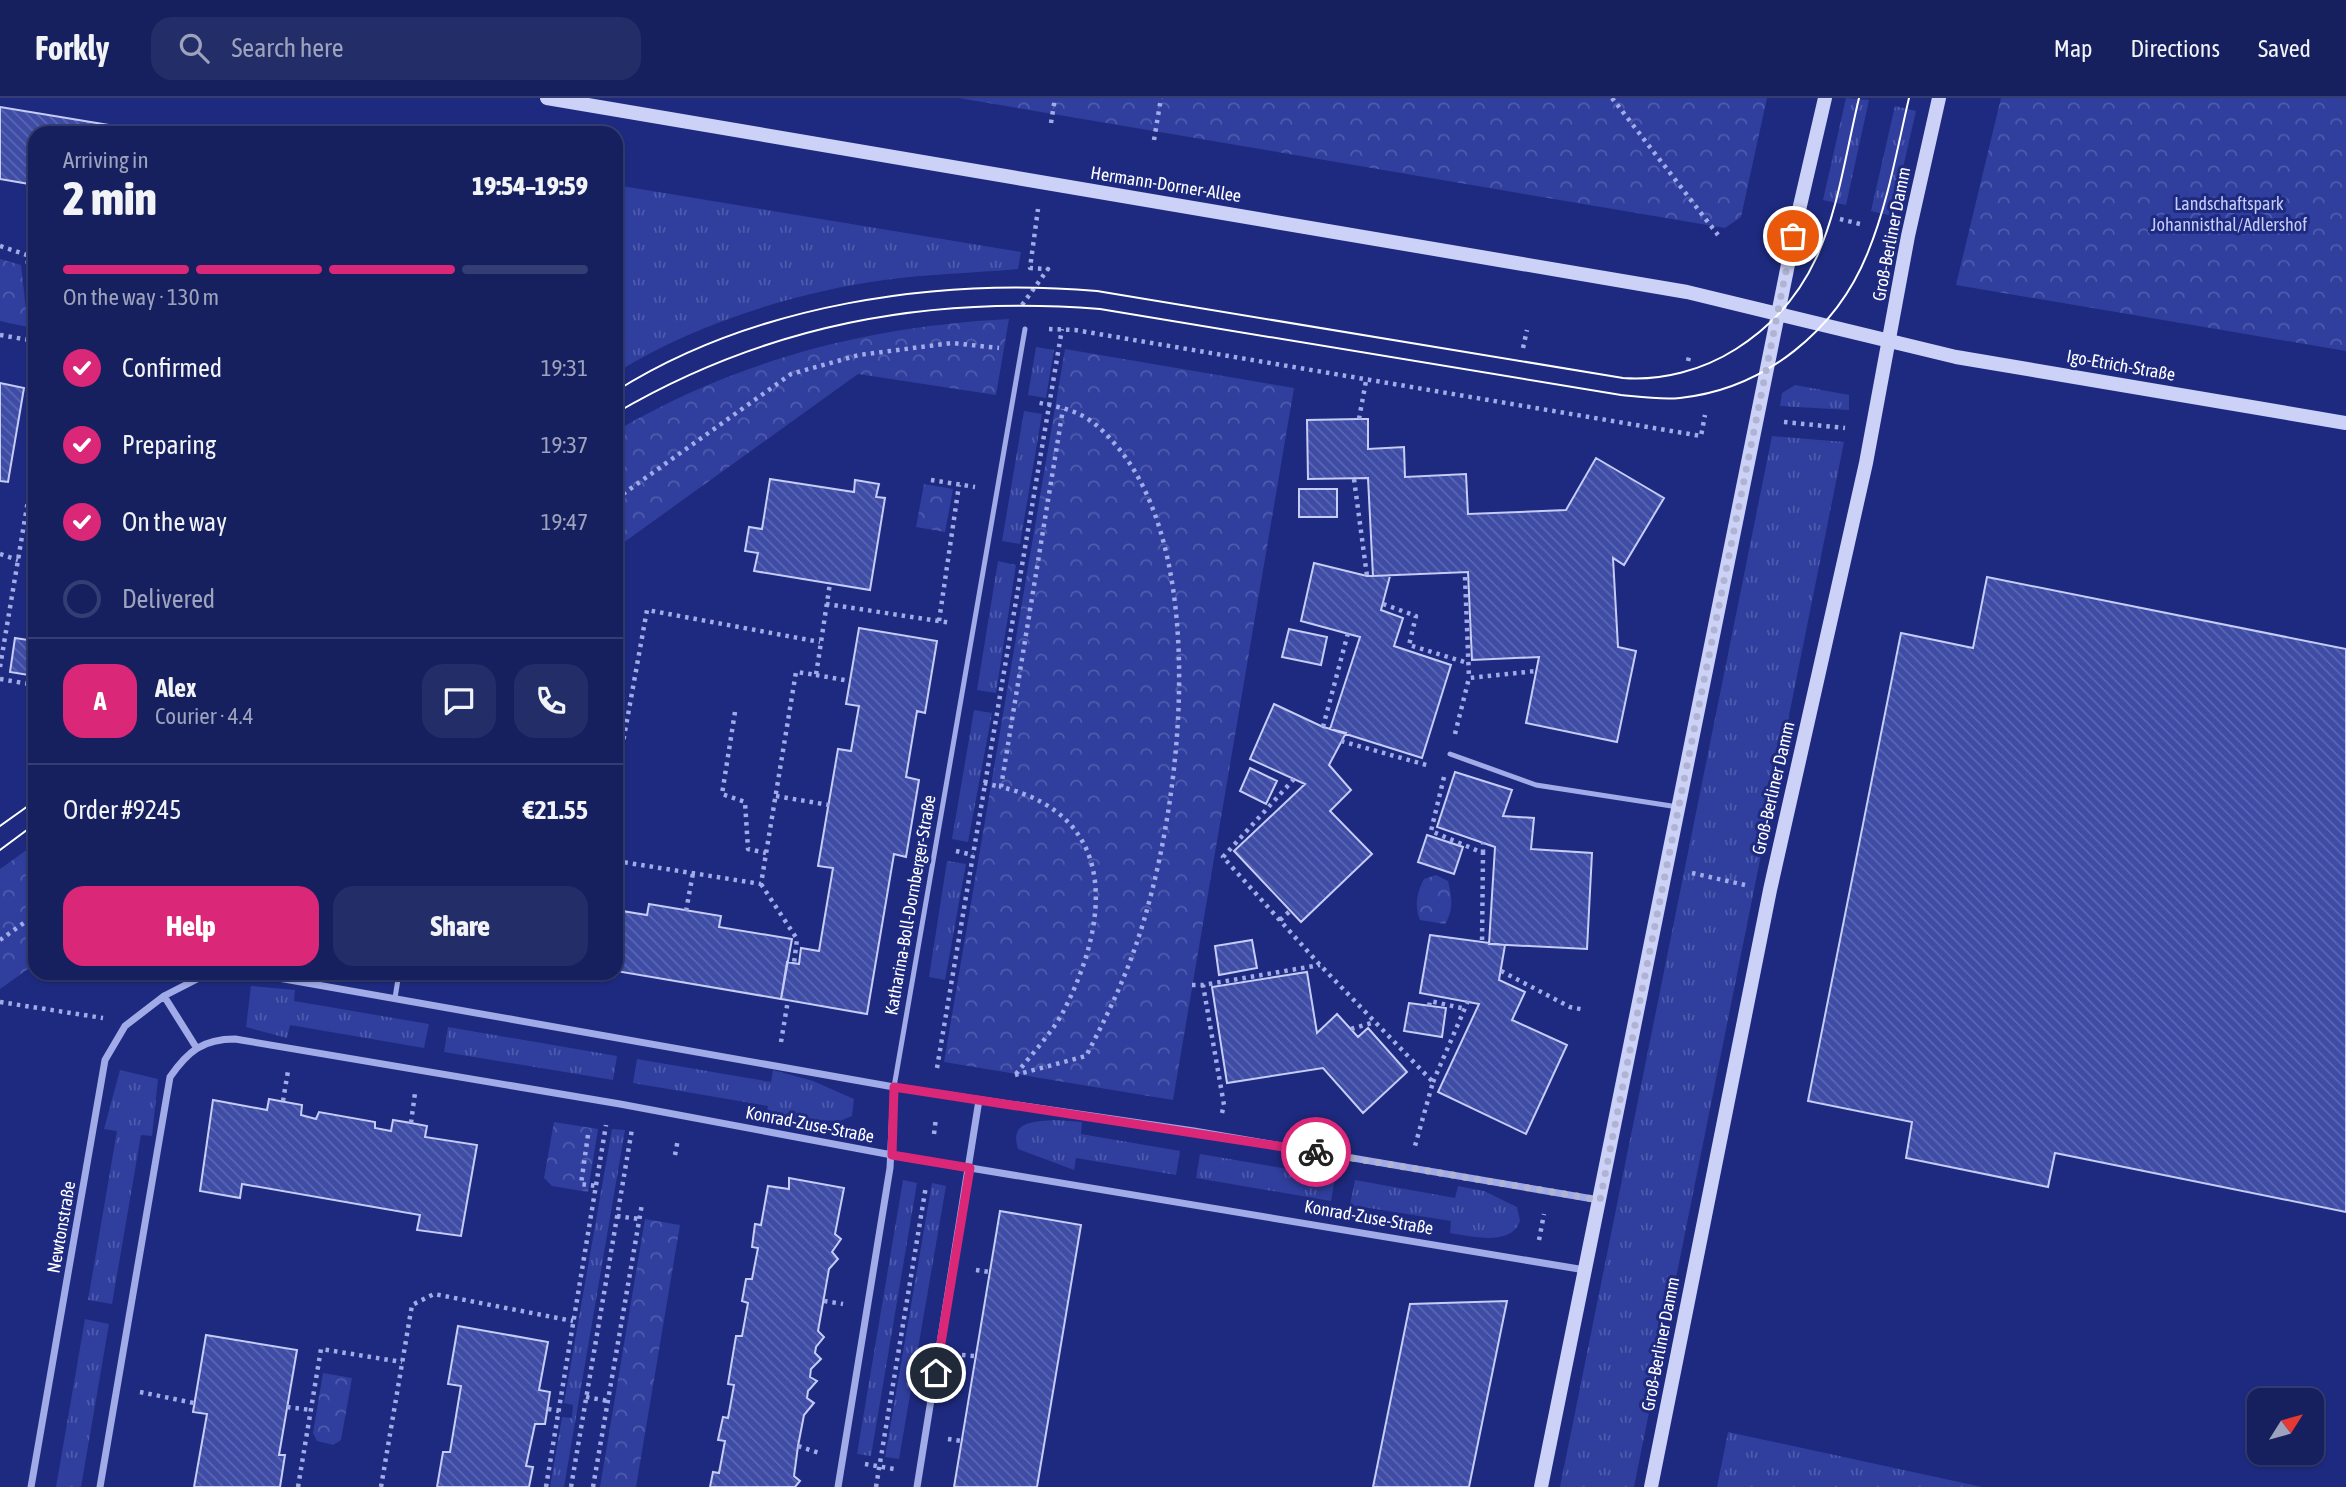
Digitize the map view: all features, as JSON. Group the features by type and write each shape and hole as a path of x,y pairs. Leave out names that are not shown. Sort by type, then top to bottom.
{"main road":[{"name":"Hermann-Dorner-Allee","path":"547,98 1687,292 1890,342"},
{"path":"1541,1487 1778,313 1825,98"},
{"name":"Groß-Berliner Damm","path":"1651,1487 1770,890 1890,342 1908,236 1939,98"},
{"name":"Igo-Etrich-Straße","path":"1890,342 1968,359 2346,422"}],"street":[{"path":"100,1487 170,1077 183,1058 196,1047 164,996 195,980"},
{"path":"291,980 894,1087 1194,1131 1600,1200"},
{"name":"Newtonstraße","path":"31,1487 106,1060 125,1026 164,996"},
{"name":"Konrad-Zuse-Straße","path":"196,1047 214,1039 235,1039 607,1102 892,1155 1586,1270"},
{"name":"Katharina-Boll-Dornberger-Straße","path":"838,1487 892,1155 894,1087"},
{"path":"917,1487 979,1100"}],"lane":[{"name":"Katharina-Boll-Dornberger-Straße","path":"894,1087 1025,330"},
{"path":"1450,754 1536,785 1678,807"},
{"path":"395,998 398,980"}],"path":[{"path":"1051,123 1055,98"},
{"path":"1154,140 1161,98"},
{"path":"1612,98 1718,235"},
{"path":"1021,312 1022,304 1048,269 1030,268 1041,184"},
{"path":"1840,219 1864,225"},
{"path":"0,246 27,255 28,265"},
{"path":"1048,329 1062,329 1701,436 1706,415"},
{"path":"937,1069 1062,329"},
{"path":"1523,348 1527,330"},
{"path":"0,335 28,340"},
{"path":"623,494 791,373 859,355 952,343 1008,348"},
{"path":"1688,361 1690,353"},
{"path":"1359,419 1366,381"},
{"path":"1015,1074 1086,1056 1136,945 1165,832 1174,763 1179,671 1176,606 1164,540 1149,495 1133,467 1107,434 1082,415 1049,405"},
{"path":"1001,787 1063,409"},
{"path":"1776,422 1849,428"},
{"path":"1354,479 1367,576"},
{"path":"826,604 939,621 959,485 931,480"},
{"path":"0,667 28,501"},
{"path":"0,554 18,560"},
{"path":"1465,577 1469,678 1431,831 1483,853"},
{"path":"816,675 830,583"},
{"path":"1383,604 1416,615 1409,645 1468,663"},
{"path":"623,741 647,610 821,642"},
{"path":"1323,727 1348,633"},
{"path":"1469,678 1536,671"},
{"path":"794,963 797,939 761,884 796,672 850,681"},
{"path":"0,679 28,684"},
{"path":"735,712 722,794 745,802 748,849 766,853"},
{"path":"1341,740 1445,771"},
{"path":"1294,779 1223,857 1433,1082"},
{"path":"984,783 1040,799 1072,827 1094,866 1098,893 1086,949 1061,1016 1015,1074 1014,1082"},
{"path":"776,796 829,805"},
{"path":"1482,944 1483,842"},
{"path":"623,862 761,884"},
{"path":"1684,871 1755,887"},
{"path":"686,911 693,873"},
{"path":"1280,920 1290,911"},
{"path":"0,940 28,920"},
{"path":"1192,985 1321,965"},
{"path":"1237,971 1239,978"},
{"path":"1501,971 1570,1007 1585,1010"},
{"path":"1203,985 1224,1105 1221,1118"},
{"path":"781,1042 788,1000"},
{"path":"1429,1006 1430,1001 1466,1009"},
{"path":"1414,1150 1433,1082 1468,1001"},
{"path":"0,1002 108,1019 125,1026"},
{"path":"1351,1029 1375,1022"},
{"path":"283,1101 289,1067"},
{"path":"411,1123 416,1088"},
{"path":"934,1134 937,1111"},
{"path":"546,1487 607,1120"},
{"path":"571,1487 632,1125"},
{"path":"675,1155 679,1133"},
{"path":"588,1135 581,1184 596,1186"},
{"path":"876,1487 928,1175"},
{"path":"1535,1261 1549,1191"},
{"path":"593,1487 642,1204"},
{"path":"617,1216 639,1219"},
{"path":"381,1487 412,1305 434,1294 573,1321"},
{"path":"298,1487 321,1349 402,1362"},
{"path":"138,1392 194,1403"},
{"path":"586,1397 608,1401"},
{"path":"287,1407 311,1410"},
{"path":"548,1409 559,1411"}],"green space":[{"path":"959,98 1767,98 1741,217 1725,228"},
{"path":"1846,98 1869,100 1846,205 1823,200"},
{"name":"Landschaftspark Johannisthal/Adlershof","path":"2001,98 2346,98 2346,351 1956,285"},
{"path":"1895,106 1916,111 1892,216 1871,211"},
{"path":"623,186 1021,252 1018,269 901,278 850,285 780,302 711,326 623,369"},
{"path":"0,259 21,265 28,327 0,321"},
{"path":"1009,319 996,395 858,374 623,543 623,427 709,385 805,351 906,329"},
{"path":"1036,347 1054,350 1046,398 1028,395"},
{"path":"1065,349 1294,388 1173,1100 944,1062"},
{"path":"1795,385 1849,395 1849,410 1780,406 1782,393"},
{"path":"1024,411 1042,414 1020,544 1002,541"},
{"path":"1772,436 1844,442 1634,1487 1560,1487"},
{"path":"924,484 953,489 945,532 916,527"},
{"path":"998,561 1016,565 996,693 977,690"},
{"path":"974,710 992,713 968,842 952,839"},
{"path":"28,849 28,969 0,989 0,869"},
{"path":"947,861 966,864 945,980 929,977"},
{"path":"1436,875 1448,881 1451,908 1445,924 1420,920 1417,910 1418,894 1424,879"},
{"path":"251,986 295,990 294,1001 429,1024 424,1048 290,1025 287,1038 246,1027"},
{"path":"448,1027 617,1056 613,1080 444,1052"},
{"path":"637,1059 771,1082 773,1070 813,1081 854,1099 852,1116 840,1121 766,1118 768,1106 633,1083"},
{"path":"120,1070 158,1079 152,1136 141,1135 112,1304 88,1300 117,1131 104,1129"},
{"path":"554,1122 598,1129 588,1192 552,1186 544,1178"},
{"path":"1032,1122 1082,1122 1081,1134 1180,1151 1176,1175 1076,1158 1074,1170 1018,1149 1016,1140 1020,1128"},
{"path":"612,1129 625,1130 564,1487 550,1487 562,1417 572,1418 573,1405 564,1403"},
{"path":"1200,1154 1335,1177 1331,1201 1196,1178"},
{"path":"903,1180 917,1183 871,1456 857,1454"},
{"path":"1355,1180 1455,1198 1458,1186 1484,1191 1517,1207 1520,1221 1515,1229 1499,1237 1450,1233 1451,1221 1350,1205"},
{"path":"932,1183 946,1186 899,1459 885,1457"},
{"path":"645,1219 680,1225 636,1487 600,1487"},
{"path":"85,1319 109,1324 81,1487 56,1487"},
{"path":"323,1373 352,1378 341,1440 333,1445 317,1441 313,1433"},
{"path":"1728,1432 1982,1487 1717,1487"}],"building":[{"path":"0,107 115,126 28,126 28,184 0,179"},
{"path":"0,383 24,388 8,482 0,481"},
{"path":"1368,419 1368,449 1404,447 1405,477 1466,474 1468,514 1566,510 1596,458 1664,498 1624,565 1613,558 1618,647 1636,651 1617,742 1526,723 1539,657 1472,660 1468,572 1373,576 1368,478 1308,479 1307,420"},
{"path":"770,479 854,492 855,480 879,484 876,497 885,498 870,590 754,571 758,553 745,551 749,527 762,529"},
{"path":"1299,489 1337,489 1337,517 1299,517"},
{"path":"1314,563 1367,576 1390,576 1381,610 1403,618 1394,646 1451,665 1422,758 1330,729 1360,637 1301,621"},
{"path":"1987,577 2346,649 2346,1212 2055,1153 2048,1187 1906,1158 1912,1122 1808,1101 1901,633 1973,648"},
{"path":"859,628 937,641 925,713 917,711 906,777 919,780 906,857 894,854 867,1014 781,999 787,962 799,964 801,948 819,951 833,868 818,866 838,749 851,751 859,706 846,704"},
{"path":"1289,629 1327,637 1321,665 1282,657"},
{"path":"15,638 28,640 28,675 10,672"},
{"path":"1274,704 1323,727 1346,733 1329,765 1351,790 1330,811 1372,854 1301,922 1234,851 1305,784 1250,759"},
{"path":"1250,768 1277,781 1266,804 1240,791"},
{"path":"1455,772 1512,790 1503,816 1534,818 1531,849 1592,853 1587,949 1489,944 1495,847 1437,827"},
{"path":"1427,835 1463,847 1454,874 1418,862"},
{"path":"649,904 721,916 719,927 792,939 781,999 623,972 623,911 647,915"},
{"path":"1430,935 1505,945 1499,980 1525,992 1512,1020 1567,1045 1526,1134 1438,1092 1479,1004 1420,993"},
{"path":"1252,940 1257,968 1219,975 1215,946"},
{"path":"1307,972 1317,1033 1337,1014 1358,1037 1368,1028 1407,1072 1363,1113 1323,1068 1227,1083 1212,987"},
{"path":"1409,1003 1446,1008 1442,1037 1404,1031"},
{"path":"269,1099 302,1105 301,1115 316,1119 319,1112 375,1122 375,1128 391,1131 393,1120 427,1126 425,1137 477,1145 461,1236 417,1230 420,1215 242,1184 240,1198 200,1191 213,1100 267,1110"},
{"path":"789,1178 844,1188 835,1234 841,1239 832,1252 838,1259 829,1269 818,1331 824,1337 815,1353 821,1359 811,1369 810,1377 817,1381 808,1391 807,1398 814,1403 804,1415 798,1446 794,1476 800,1481 795,1487 710,1487 713,1472 719,1473 725,1441 718,1440 723,1417 728,1418 734,1385 728,1384 736,1336 742,1336 748,1303 742,1301 746,1279 752,1279 758,1248 752,1247 755,1224 761,1225 768,1186 789,1189"},
{"path":"1000,1211 1081,1225 1037,1487 954,1487"},
{"path":"1507,1301 1469,1487 1373,1487 1410,1304"},
{"path":"458,1326 548,1342 539,1390 550,1392 545,1424 535,1424 526,1466 533,1467 529,1487 437,1487 443,1452 450,1452 461,1386 448,1384"},
{"path":"206,1335 297,1350 279,1455 285,1455 280,1487 194,1487 207,1414 193,1412"}],"tram line":[{"path":"623,387 670,361 727,337 787,317 849,303 974,288 1097,291 1623,378 1667,376 1710,363 1736,349 1768,325 1792,299 1810,270 1824,239 1835,206 1859,98"},
{"path":"623,409 673,383 731,358 789,338 849,323 972,307 1100,309 1621,395 1673,399 1711,392 1741,382 1769,368 1794,351 1838,306 1855,280 1875,233 1892,176 1909,98"},
{"path":"0,826 28,806"},
{"path":"0,850 28,829"}],"way so far":[{"path":"1316,1152 1600,1200 1634,1018 1758,420 1793,236"}],"route":[{"path":"936,1373 970,1168 892,1155 894,1087 1194,1131 1316,1152"}]}
